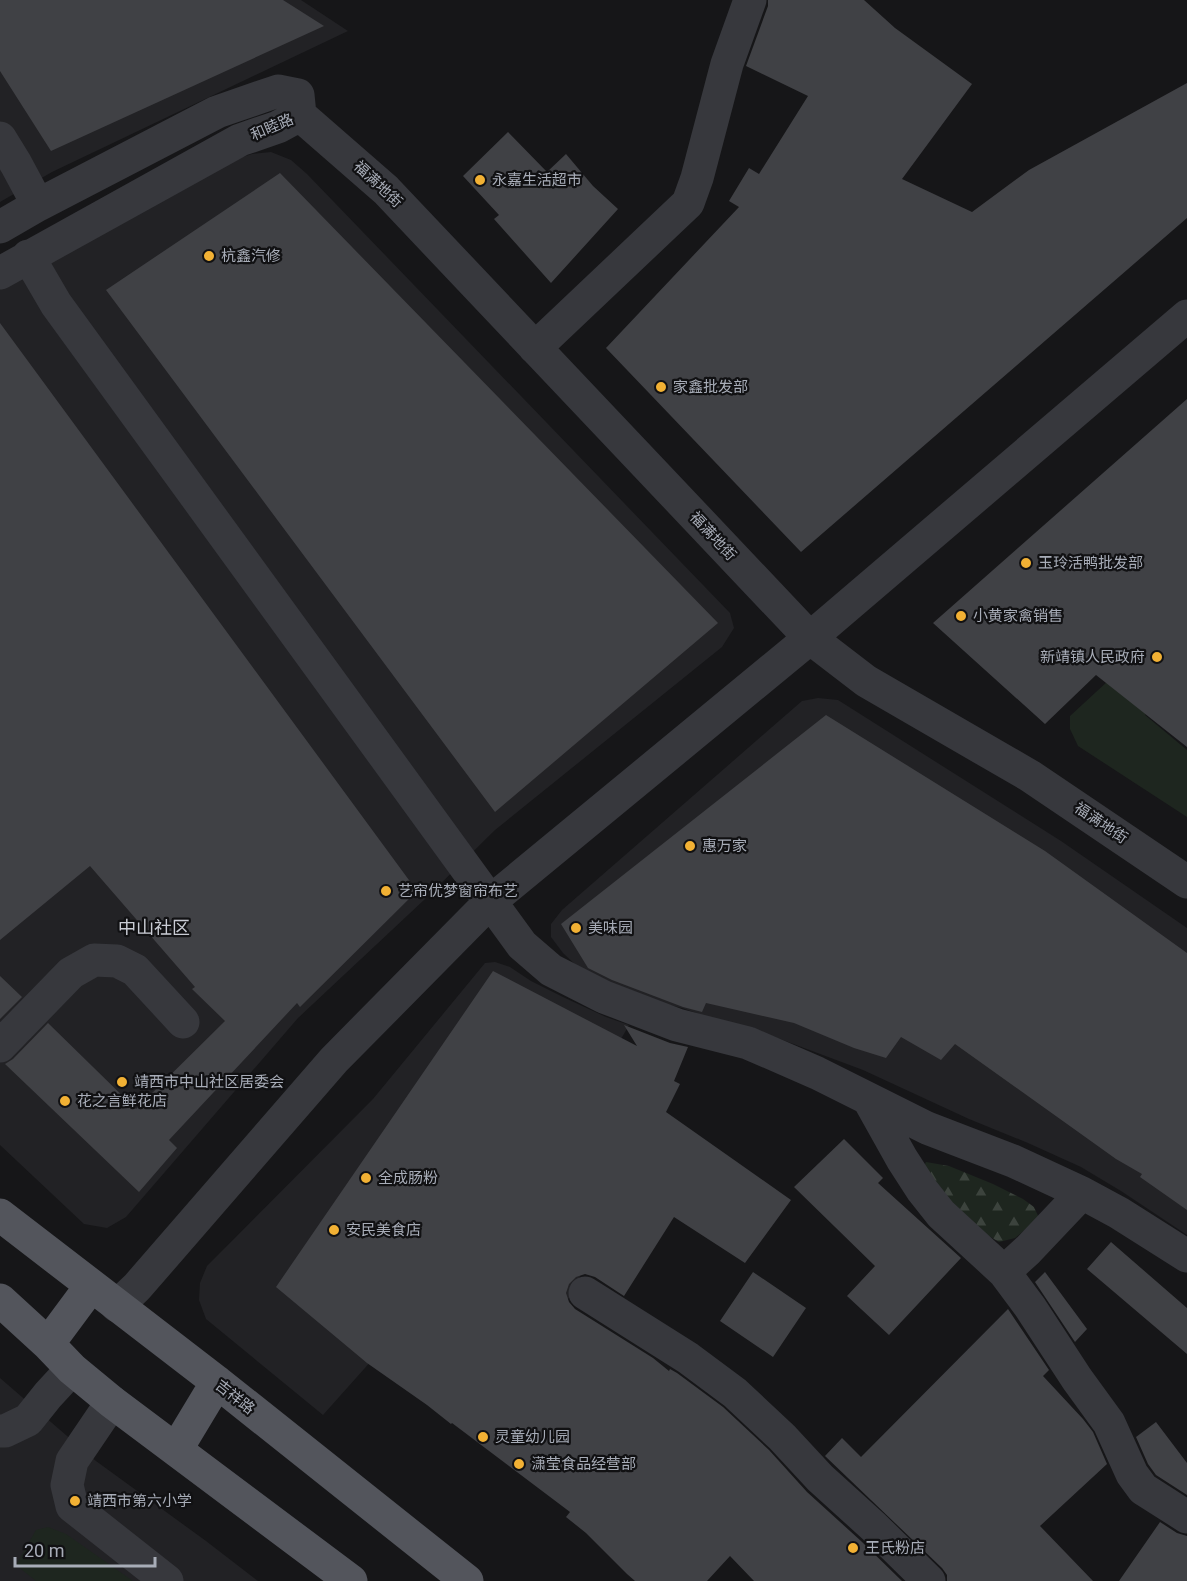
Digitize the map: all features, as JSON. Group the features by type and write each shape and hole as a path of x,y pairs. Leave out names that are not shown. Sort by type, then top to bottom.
{"main road":[{"name":"吉祥路","path":"0,1215 217,1382 467,1581"},
{"path":"48,1344 92,1286"},
{"path":"0,1300 72,1369 111,1402 351,1581"},
{"path":"176,1450 217,1382"}],"street":[{"path":"535,348 688,203 728,64 750,0"},
{"name":"和睦路","path":"0,227 217,112 278,91 298,95 300,115 278,127 240,140 0,273"},
{"name":"福满地街","path":"300,115 386,190 810,638 866,681 1030,776 1187,882"},
{"path":"0,138 38,205"},
{"path":"28,256 56,304 522,945 551,970 604,997 677,1025 748,1043 817,1073 927,1128 1013,1161 1082,1193 1119,1213 1187,1256"},
{"path":"117,1306 137,1287 334,1060 491,901 810,638 1187,316"},
{"path":"0,1046 71,973 94,960 117,961 135,970 183,1022"},
{"path":"869,1100 922,1190 941,1214 1004,1272 1030,1307 1108,1423 1132,1474 1143,1489 1187,1517"},
{"path":"1004,1272 1082,1193"},
{"path":"585,1293 688,1358 735,1393 782,1437 820,1478 929,1581"},
{"path":"0,1431 5,1431 28,1420 72,1369"},
{"path":"111,1402 72,1461 67,1485 72,1506 167,1581"}],"shaded area":[{"path":"0,0 301,0 348,31 52,172 0,202"},
{"path":"271,152 291,160 307,174 730,613 734,628 722,647 495,830 298,1018 126,1217 107,1228 84,1224 0,1145 0,289 230,161 252,154"},
{"path":"818,698 838,700 1061,841 1187,928 1187,1235 1081,1167 863,1070 772,1036 648,1000 581,970 563,953 551,937 551,924 562,910 802,701"},
{"path":"495,962 510,967 531,981 563,997 629,1025 604,1069 582,1272 570,1297 520,1345 439,1285 323,1415 206,1319 199,1300 200,1283 207,1266 373,1099 485,963"},
{"name":"靖西市第六小学","path":"0,1378 96,1461 258,1581 0,1581"}],"green space":[{"name":"新靖镇人民政府","path":"1187,608 1153,704 1145,715 1187,750 1187,817 1078,746 1070,729 1070,716"},
{"path":"926,1162 949,1166 993,1184 1034,1207 1039,1218 1015,1238 999,1242 976,1228 952,1208 923,1169"},
{"path":"48,1527 66,1534 133,1581 36,1581 16,1565 36,1530"}],"building":[{"path":"0,0 283,0 324,26 51,151 0,71"},
{"path":"768,0 864,0 895,28 972,84 902,179 972,212 1029,170 1187,83 1187,218 801,552 606,348 739,207 729,201 749,168 759,174 808,96 746,66 768,6"},
{"path":"508,132 547,172 566,154 593,186 618,209 551,283 494,219 499,215 463,176"},
{"path":"280,173 718,623 495,812 106,290"},
{"path":"0,323 417,891 300,1007 297,1003 169,1140 177,1148 139,1192 5,1064 13,1059 48,1023 136,1109 225,1021 192,989 195,987 90,866 0,940"},
{"path":"1187,399 1187,747 1096,675 1045,724 933,623"},
{"path":"826,715 1045,851 1187,953 1187,1210 1140,1177 1142,1174 1116,1159 955,1044 941,1060 901,1037 886,1058 854,1048 794,1023 706,1003 702,1012 683,1007 612,980 588,968 561,924"},
{"path":"493,971 637,1046 624,1025 670,1043 688,1047 674,1081 680,1084 666,1112 791,1200 745,1263 674,1217 624,1296 595,1277 585,1274 576,1277 569,1284 566,1293 569,1302 575,1309 653,1358 669,1371 670,1369 677,1373 723,1407 769,1450 807,1492 902,1581 754,1581 730,1556 707,1581 635,1581 586,1533 566,1517 570,1512 452,1423 367,1363 276,1287"},
{"path":"0,976 22,997 0,1019"},
{"path":"844,1139 883,1178 878,1183 961,1258 889,1335 847,1296 875,1266 794,1187"},
{"path":"1111,1242 1187,1308 1187,1354 1087,1269"},
{"path":"753,1272 806,1308 773,1357 720,1321"},
{"path":"1045,1272 1087,1329 1075,1342 1035,1282"},
{"path":"1008,1309 1049,1370 1043,1376 1093,1432 1107,1464 1040,1526 1093,1581 947,1581 947,1575 942,1568 825,1456 842,1438 861,1457"},
{"path":"1156,1422 1187,1463 1187,1495 1156,1475 1148,1464 1136,1437"},
{"path":"1160,1522 1177,1533 1187,1536 1187,1581 1119,1581"}],"place":[{"name":"永嘉生活超市","path":"480,180"},
{"name":"杭鑫汽修","path":"209,256"},
{"name":"家鑫批发部","path":"661,387"},
{"name":"玉玲活鸭批发部","path":"1026,563"},
{"name":"小黄家禽销售","path":"961,616"},
{"name":"新靖镇人民政府","path":"1157,657"},
{"name":"惠万家","path":"690,846"},
{"name":"艺帘优梦窗帘布艺","path":"386,891"},
{"name":"美味园","path":"576,928"},
{"name":"靖西市中山社区居委会","path":"122,1082"},
{"name":"花之言鲜花店","path":"65,1101"},
{"name":"全成肠粉","path":"366,1178"},
{"name":"安民美食店","path":"334,1230"},
{"name":"灵童幼儿园","path":"483,1437"},
{"name":"潇莹食品经营部","path":"519,1464"},
{"name":"靖西市第六小学","path":"75,1501"},
{"name":"王氏粉店","path":"853,1548"}],"district":[{"name":"中山社区","path":"154,927"}]}
